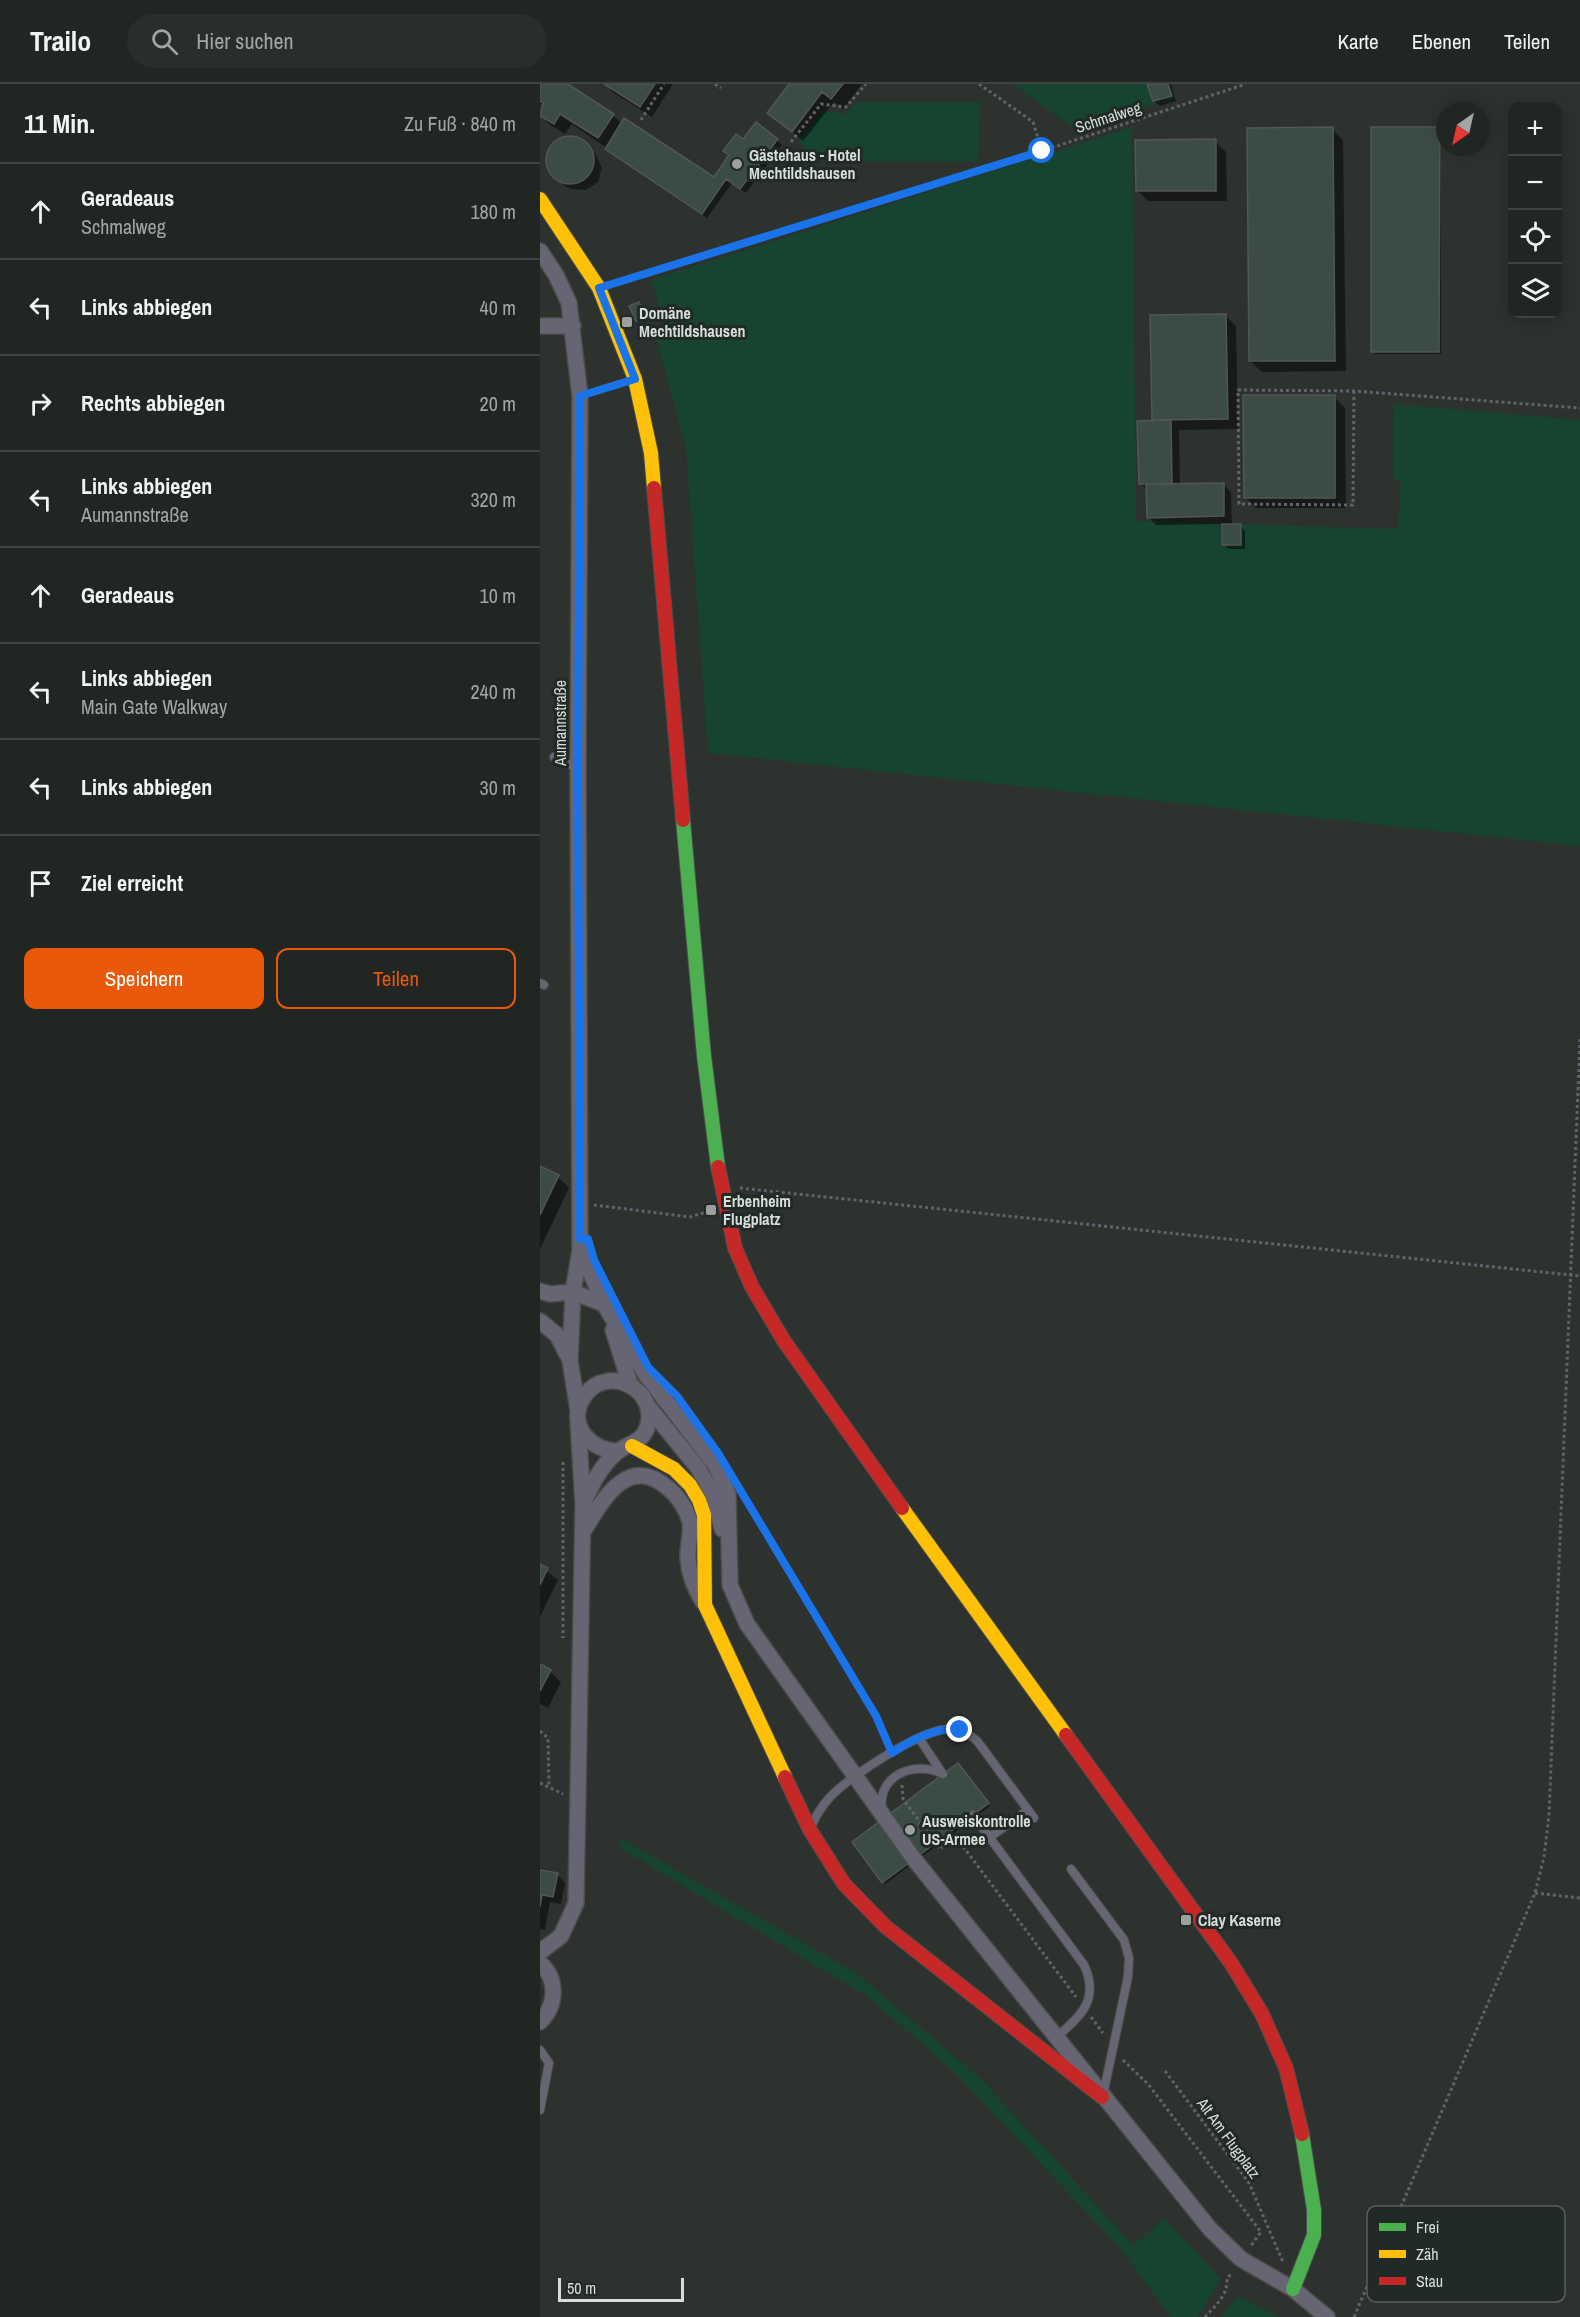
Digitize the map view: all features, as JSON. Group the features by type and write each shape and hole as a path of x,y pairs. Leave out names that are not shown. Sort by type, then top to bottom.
{"street":[{"path":"540,199 599,288 635,379 651,453 704,1056 720,1186 735,1248 752,1287 784,1341 976,1612 1231,1963 1262,2014 1286,2068 1307,2153 1314,2210 1314,2235 1293,2289"},
{"name":"Aumannstraße","path":"540,251 555,275 568,303 573,326 580,396 578,768 580,1250"},
{"path":"540,326 573,326"},
{"path":"540,1952 561,1936 576,1903 583,1503 578,1416 570,1361 573,1292 580,1250"},
{"path":"580,1250 604,1304 630,1384"},
{"path":"540,1291 550,1294 573,1292 604,1304 646,1375 716,1466 728,1494 730,1585 747,1624 884,1818 1185,2200 1241,2259 1293,2289 1327,2317"},
{"path":"540,1321 557,1335 570,1361"},
{"path":"705,1605 704,1515 699,1500 690,1485 674,1469 657,1457 625,1448 597,1448 589,1441 578,1416 588,1390 597,1384 619,1381 630,1384 638,1390 647,1405 698,1468 713,1494 728,1552"},
{"path":"583,1503 594,1480 646,1428 647,1405"},
{"path":"583,1532 615,1485 628,1478 642,1475 660,1481 674,1493 687,1514 690,1524 688,1560 694,1588 705,1605 810,1830 844,1884 879,1921 1102,2097"},
{"path":"540,1963 547,1969 554,1986 552,2005 540,2022"}],"lane":[{"path":"554,757 578,768"},
{"path":"810,1830 821,1807 832,1794 892,1753 919,1738 952,1729 968,1733 978,1742 1034,1818"},
{"path":"884,1818 883,1795 892,1780 899,1774 919,1767 943,1774 919,1738"},
{"path":"990,1838 1028,1810"},
{"path":"973,1815 1084,1965 1090,1978 1090,1990 1085,2009 1057,2037 1041,2049"},
{"path":"1071,1869 1124,1940 1129,1958 1128,1977 1102,2097"},
{"path":"540,2050 549,2063 540,2110"}],"path":[{"path":"641,120 664,84"},
{"path":"715,84 721,88"},
{"path":"791,142 821,104 846,107 866,84"},
{"path":"979,84 1033,122 1042,151"},
{"name":"Schmalweg","path":"599,288 1042,151 1246,84"},
{"path":"580,396 635,379"},
{"path":"1354,391 1353,505 1239,504 1238,390 1354,391 1580,408"},
{"path":"1401,2206 1534,1893 1544,1857 1549,1815 1580,1039"},
{"path":"720,1186 1580,1276"},
{"path":"580,1203 690,1217 711,1210"},
{"path":"563,1456 563,1649"},
{"path":"739,1487 876,1716 892,1753"},
{"path":"540,1731 548,1738 549,1787"},
{"path":"899,1774 903,1799 940,1849 956,1837 1113,2047 1130,2069 1148,2084 1261,2232 1227,2279 1228,2287 1222,2297 1205,2317"},
{"path":"540,1783 563,1794"},
{"path":"563,1783 563,1806"},
{"path":"1534,1893 1580,1898"},
{"name":"Alt Am Flugplatz","path":"1165,2071 1249,2183 1293,2289"},
{"path":"1354,2317 1367,2286"}],"green space":[{"path":"1013,84 1171,84 1176,98 1072,127"},
{"path":"856,102 980,102 978,162 822,161 798,142 824,111 846,114"},
{"path":"1132,127 1136,521 1398,529 1401,480 1393,479 1394,404 1580,420 1580,846 708,753 686,448 654,330 665,324 651,280"},
{"path":"622,1839 856,1973 981,2079 1133,2245 1164,2219 1221,2279 1198,2317 1170,2317 1122,2250 954,2072 868,1997 617,1846"},
{"path":"1238,2296 1280,2317 1221,2317"}],"building":[{"path":"540,84 568,84 614,114 598,138 560,114 554,124 540,116 543,103 540,101"},
{"path":"604,84 655,84 640,107"},
{"path":"789,84 843,84 831,99 822,92 792,132 767,113"},
{"path":"1147,84 1168,84 1172,96 1153,101"},
{"path":"624,118 714,177 729,155 723,151 736,134 743,139 756,122 778,139 740,189 726,179 702,214 605,149"},
{"path":"1333,127 1335,361 1249,361 1247,128"},
{"path":"1371,127 1436,127 1436,156 1440,156 1439,352 1371,352"},
{"path":"570,136 587,143 594,160 587,177 570,184 553,177 546,160 553,143"},
{"path":"1216,139 1216,191 1136,191 1135,140"},
{"path":"639,302 646,317 636,321 629,306"},
{"path":"1226,314 1228,419 1152,420 1150,315"},
{"path":"1243,395 1335,395 1335,498 1244,498"},
{"path":"1171,420 1172,484 1139,484 1137,421"},
{"path":"1224,483 1224,516 1147,518 1146,484"},
{"path":"1222,524 1241,524 1241,545 1222,545"},
{"path":"540,1166 559,1175 540,1215"},
{"path":"540,1564 548,1568 540,1585"},
{"path":"540,1664 551,1670 540,1691"},
{"name":"Ausweiskontrolle US-Armee","path":"958,1763 989,1803 882,1883 852,1842"},
{"path":"540,1870 558,1873 553,1897 542,1895 540,1907"}],"traffic: fast":[{"path":"683,820 704,1056 718,1167"},
{"path":"1293,2289 1314,2235 1314,2210 1302,2134"}],"traffic: slow":[{"path":"540,199 599,288 635,379 651,453 654,488"},
{"path":"632,1446 674,1469 690,1485 699,1500 704,1515 705,1605 785,1777"},
{"path":"902,1508 1066,1735"}],"traffic: jam":[{"path":"654,488 683,820"},
{"path":"718,1167 735,1248 752,1287 784,1341 902,1508"},
{"path":"1066,1735 1231,1963 1262,2014 1286,2068 1302,2134"},
{"path":"785,1777 810,1830 844,1884 886,1927 1102,2097"}],"place":[{"name":"Gästehaus - Hotel Mechtildshausen","path":"737,164"},
{"name":"Domäne Mechtildshausen","path":"627,322"},
{"name":"Erbenheim Flugplatz","path":"711,1210"},
{"name":"Ausweiskontrolle US-Armee","path":"910,1830"},
{"name":"Clay Kaserne","path":"1186,1920"}],"route":[{"path":"960,1730 934,1732 906,1743 892,1753 876,1716 718,1453 677,1396 648,1367 594,1260 588,1239 580,1239 578,768 580,396 635,379 599,288 1042,151"}]}
